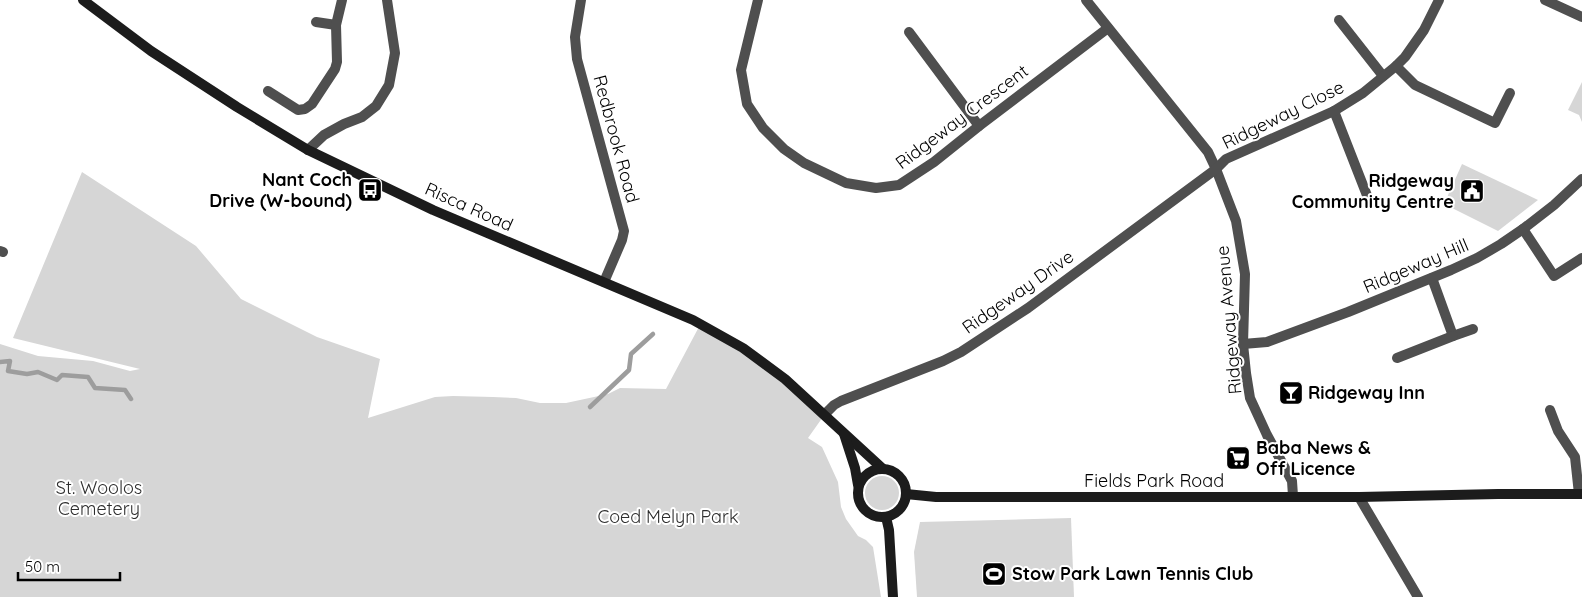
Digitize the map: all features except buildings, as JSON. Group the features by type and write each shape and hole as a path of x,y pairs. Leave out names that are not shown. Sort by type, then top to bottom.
{"main road":[{"name":"Risca Road","path":"83,0 151,51 308,150 433,210 701,323 743,348 785,379 883,469"},
{"name":"Risca Road","path":"844,434 858,484"},
{"path":"877,469 894,472 904,484 906,494 902,507 886,517 868,513 858,501 858,484 869,472 877,469"},
{"name":"Fields Park Road","path":"906,494 936,497 1359,497 1580,494"},
{"path":"886,517 890,530 893,597"}],"street":[{"path":"268,91 298,110 305,109 312,104 335,69 337,62 336,25 342,0"},
{"path":"308,150 324,135 362,117 376,106 389,84 395,53 387,0"},
{"name":"Redbrook Road","path":"581,0 575,37 577,59 624,231 604,282"},
{"name":"Ridgeway Crescent","path":"758,0 741,70 747,104 763,128 784,149 804,163 846,183 876,188 899,185 934,162 1108,28"},
{"name":"Ridgeway Avenue","path":"1086,0 1208,152 1216,169 1236,221 1245,274 1244,344 1250,398 1267,435 1292,481 1293,496"},
{"name":"Ridgeway Close","path":"1216,169 1226,159 1334,112 1363,93 1405,57 1424,30 1439,0"},
{"path":"1545,0 1582,17"},
{"path":"1340,20 1383,76"},
{"path":"316,22 336,25"},
{"path":"909,32 979,126"},
{"path":"1396,66 1415,85 1495,123 1510,93"},
{"path":"1334,112 1368,198"},
{"name":"Ridgeway Drive","path":"825,414 841,401 943,361 961,352 1028,308 1216,169"},
{"name":"Ridgeway Hill","path":"1244,344 1267,342 1348,312 1477,258 1523,229 1554,205 1582,179"},
{"path":"1523,229 1554,276 1582,258"},
{"path":"1432,278 1453,336"},
{"path":"1397,358 1473,329"},
{"path":"1550,410 1558,431 1575,457 1580,494"},
{"path":"1359,497 1418,597"}],"green space":[{"path":"1582,82 1582,122 1579,115 1568,110"},
{"path":"1462,164 1538,200 1498,231 1444,204"},
{"path":"82,172 196,246 241,299 317,337 380,359 368,418 435,397 516,398 540,403 566,403 608,394 620,388 666,389 701,323 743,348 825,414 808,438 822,447 838,482 841,507 846,519 858,536 866,540 873,547 881,597 0,597 0,344 38,356 93,361 130,371 140,369 13,338"},
{"path":"882,476 889,477 894,481 898,486 898,500 894,505 889,509 882,510 875,509 870,505 866,500 865,493 866,486 870,481 875,477"},
{"name":"Stow Park Lawn Tennis Club","path":"1071,518 1074,597 917,597 914,552 920,522"}],"waterway":[{"path":"590,407 629,370 631,354 653,334"},
{"path":"0,362 10,361 8,371 27,374 38,372 57,380 62,375 88,377 95,388 125,390 131,399"}],"place":[{"name":"Nant Coch Drive (W-bound)","path":"370,190"},
{"name":"Ridgeway Community Centre","path":"1472,191"},
{"name":"Ridgeway Inn","path":"1291,393"},
{"name":"Baba News & Off Licence","path":"1238,458"},
{"name":"Stow Park Lawn Tennis Club","path":"994,574"}],"park label":[{"name":"St. Woolos Cemetery","path":"99,498"},
{"name":"Coed Melyn Park","path":"668,517"}]}
